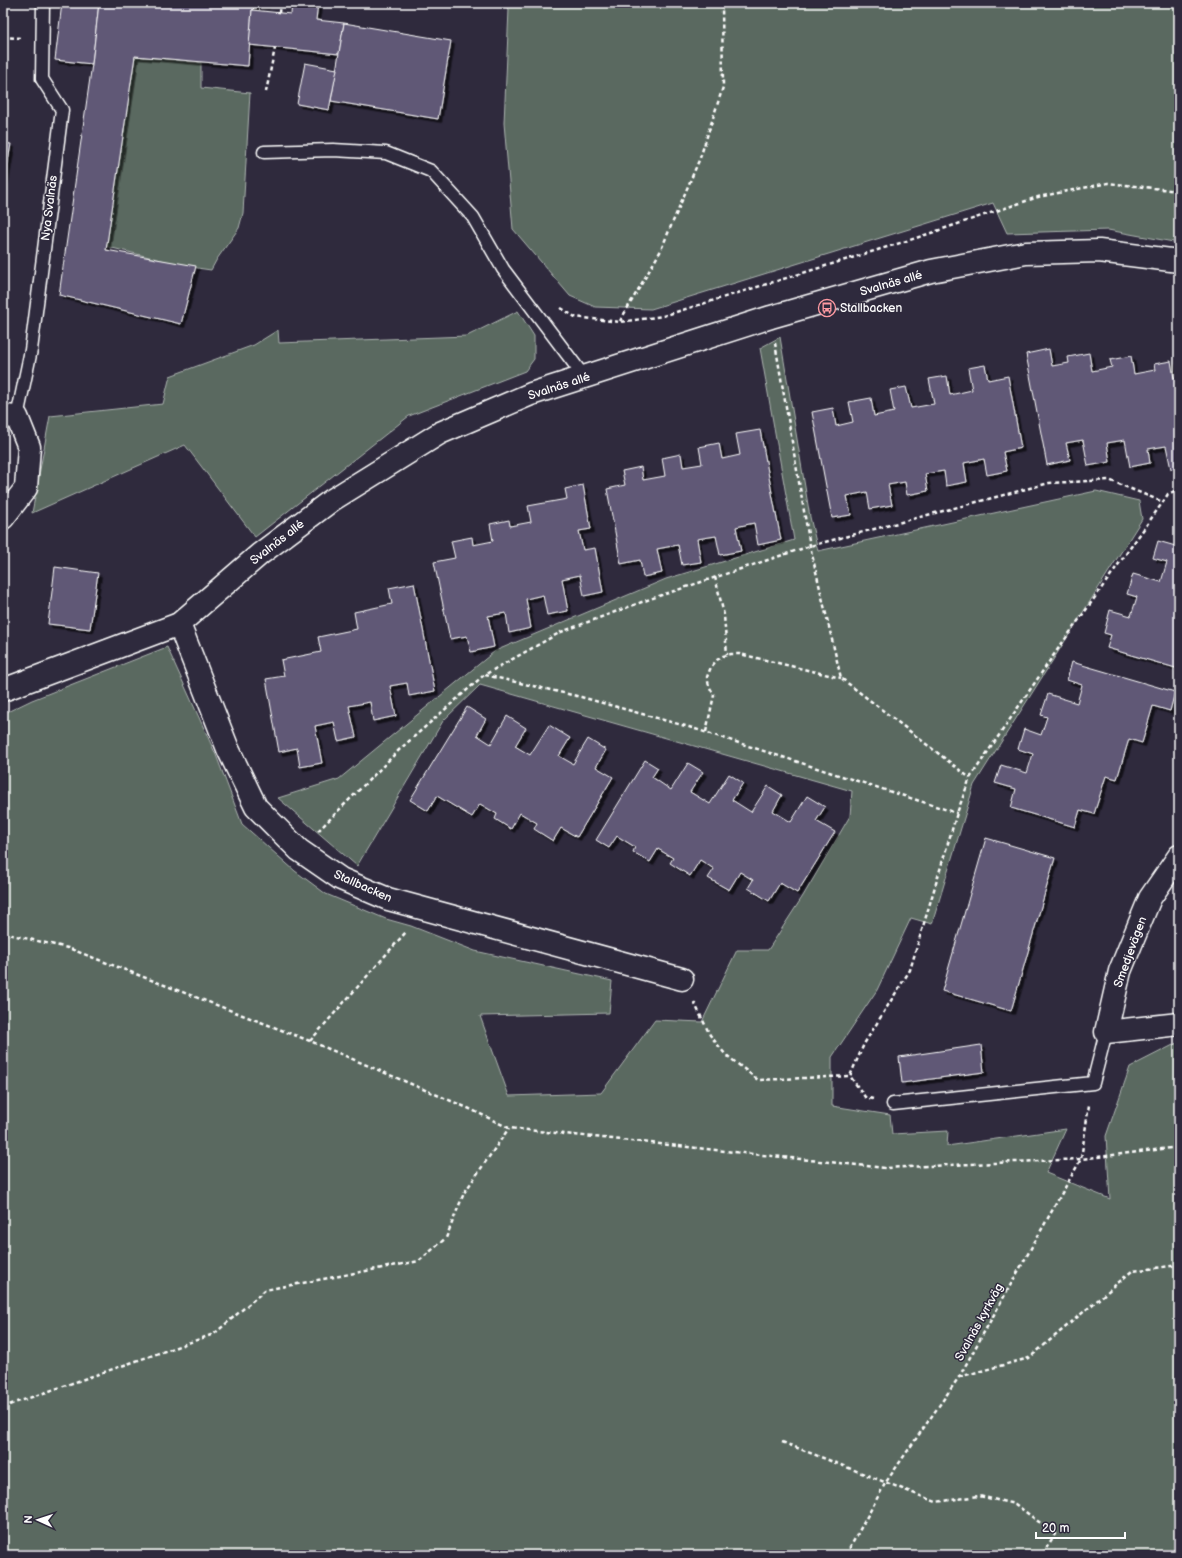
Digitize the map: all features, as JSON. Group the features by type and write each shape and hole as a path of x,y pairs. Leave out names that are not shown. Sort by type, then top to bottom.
{"street":[{"name":"Svalnäs allé","path":"3,690 179,624 260,554 332,500 440,433 531,394 585,378 771,317 931,271 1026,253 1099,251 1179,261"},
{"name":"Nya Svalnäs","path":"3,518 26,488 29,447 10,417"},
{"name":"Stallbacken","path":"179,624 228,749 256,807 299,850 341,879 388,899 682,979"},
{"name":"Smedjevägen","path":"1106,1032 1120,971 1150,898 1179,856"},
{"path":"1106,1032 1179,1024"}],"lane":[{"name":"Nya Svalnäs","path":"10,417 31,350 62,110 42,79 43,3"},
{"path":"264,152 333,150 386,153 431,171 473,217 503,269 585,378"},
{"path":"893,1104 1093,1083 1106,1032"}],"path":[{"path":"278,13 280,3"},
{"path":"620,322 660,252 700,158 723,87 722,3"},
{"path":"266,92 275,48"},
{"path":"532,307 555,304 575,317 620,322 671,313 910,240 1038,197 1108,184 1179,191"},
{"path":"771,317 810,546 841,678"},
{"path":"299,850 398,750 484,675 561,632 650,599 810,546 1049,484 1109,480 1163,502"},
{"path":"850,1076 864,1044 910,970 956,813 970,778 1053,656 1168,494 1179,489"},
{"path":"715,577 724,615 727,655"},
{"path":"706,732 714,695 709,686 707,677 711,667 717,660 727,655 740,654 841,678 970,778"},
{"path":"484,675 581,698 706,732 956,813"},
{"path":"310,1041 425,909"},
{"path":"3,933 68,948 310,1041 463,1106 509,1128 885,1168 1081,1159 1179,1148"},
{"path":"682,979 710,1035 725,1054 758,1080 850,1076"},
{"path":"850,1076 865,1097 893,1104"},
{"name":"Svalnäs kyrkväg","path":"846,1555 886,1482 959,1377 1081,1159 1093,1083"},
{"path":"3,1407 214,1334 266,1290 419,1261 446,1238 464,1193 509,1128"},
{"path":"959,1377 1029,1358 1132,1270 1179,1265"},
{"path":"782,1442 936,1502 979,1496 1015,1504 1055,1534 1042,1555"}],"green space":[{"path":"498,3 1179,3 1179,243 1108,230 1007,233 993,203 651,309 595,307 570,296 513,229 504,123 509,9"},
{"path":"135,56 201,63 201,88 250,93 243,213 239,228 211,270 190,267 104,246"},
{"path":"518,311 534,336 534,359 525,371 409,416 255,537 185,445 32,513 50,416 163,404 170,376 254,345 278,330 279,343 467,336"},
{"path":"780,337 810,517 818,551 1096,491 1139,501 1142,519 974,785 932,924 911,918 877,990 832,1057 832,1106 890,1115 892,1134 948,1131 947,1146 1066,1129 1046,1173 1110,1199 1106,1136 1130,1067 1179,1042 1179,1555 3,1555 3,714 32,700 167,647 216,755 242,824 295,871 326,894 386,919 411,926 475,951 612,981 609,1013 480,1016 509,1096 601,1093 655,1020 702,1022 737,950 768,950 803,896 850,816 852,791 480,685 443,721 357,866 278,798 339,779 495,651 666,579 794,540 760,348"}],"building":[{"path":"62,3 99,3 92,64 55,60"},
{"path":"99,3 266,3 266,6 257,5 252,10 248,66 135,56 106,250 196,266 181,324 59,295 92,64"},
{"path":"292,3 318,3 316,20 344,23 339,54 249,45 252,10 291,14"},
{"path":"344,23 451,41 438,119 331,101"},
{"path":"305,63 337,69 329,110 297,104"},
{"path":"3,143 11,144 3,190"},
{"path":"1049,349 1052,366 1069,363 1068,357 1089,353 1092,371 1112,367 1110,360 1131,356 1134,374 1155,370 1154,364 1171,361 1174,378 1179,377 1179,467 1171,469 1166,446 1148,449 1150,463 1130,467 1125,440 1107,443 1110,462 1088,466 1083,440 1066,443 1070,460 1047,465 1026,354"},
{"path":"985,365 988,380 1008,376 1021,448 1003,452 1007,471 987,475 984,459 964,463 967,482 946,486 944,471 925,474 928,491 907,495 905,482 888,485 892,505 870,509 867,492 847,496 851,515 832,518 812,412 833,408 836,426 853,422 849,402 871,398 874,416 894,412 890,390 906,387 911,408 934,404 929,379 947,376 950,395 972,390 968,368"},
{"path":"760,430 781,540 758,545 754,523 736,527 741,551 720,555 716,536 697,539 701,562 682,565 678,545 657,549 662,573 643,577 640,560 621,564 607,489 625,485 622,471 641,467 643,480 665,476 662,458 681,454 683,467 702,464 699,447 719,443 722,459 740,455 736,434"},
{"path":"583,485 591,529 579,531 583,550 595,548 603,592 584,596 580,575 562,579 568,611 547,615 543,595 526,599 531,628 509,633 506,613 488,616 494,647 471,652 467,636 450,639 434,562 455,558 451,541 472,537 473,545 493,541 490,524 509,520 510,526 531,522 528,506 567,499 565,489"},
{"path":"1158,541 1179,547 1179,669 1107,648 1111,635 1104,633 1110,610 1131,616 1137,597 1127,594 1133,574 1161,582 1167,562 1153,558"},
{"path":"55,567 98,573 90,629 48,624"},
{"path":"414,583 435,691 409,696 407,683 390,686 396,716 373,721 370,702 349,706 356,737 338,741 334,722 315,726 322,763 300,767 297,748 279,752 266,679 284,676 281,660 321,652 318,637 357,629 354,612 392,604 389,588"},
{"path":"1072,662 1175,692 1170,711 1153,706 1142,743 1129,739 1117,779 1106,776 1094,814 1080,810 1075,827 1011,808 1016,789 995,783 1001,765 1027,773 1033,754 1018,749 1024,729 1041,735 1047,717 1041,715 1048,694 1077,703 1082,685 1067,680"},
{"path":"467,707 486,719 477,735 491,744 507,716 526,728 515,746 530,755 549,725 570,738 559,756 573,764 588,739 606,750 596,767 613,777 577,837 561,828 553,841 534,829 537,823 520,813 511,829 495,819 497,814 480,804 472,817 437,796 428,811 410,800"},
{"path":"645,760 658,768 652,777 671,790 688,763 703,772 690,792 710,804 729,774 743,783 732,800 751,812 768,786 782,795 773,811 791,822 807,796 825,807 816,821 835,832 797,893 780,883 769,901 748,888 753,880 740,872 729,890 708,878 714,869 700,860 690,876 670,863 673,858 658,849 650,862 633,852 635,847 617,836 609,848 596,840"},
{"path":"986,838 1055,858 1011,1011 942,991"},
{"path":"981,1045 984,1072 902,1083 899,1057"}],"place":[{"name":"Stallbacken","path":"827,308"}]}
